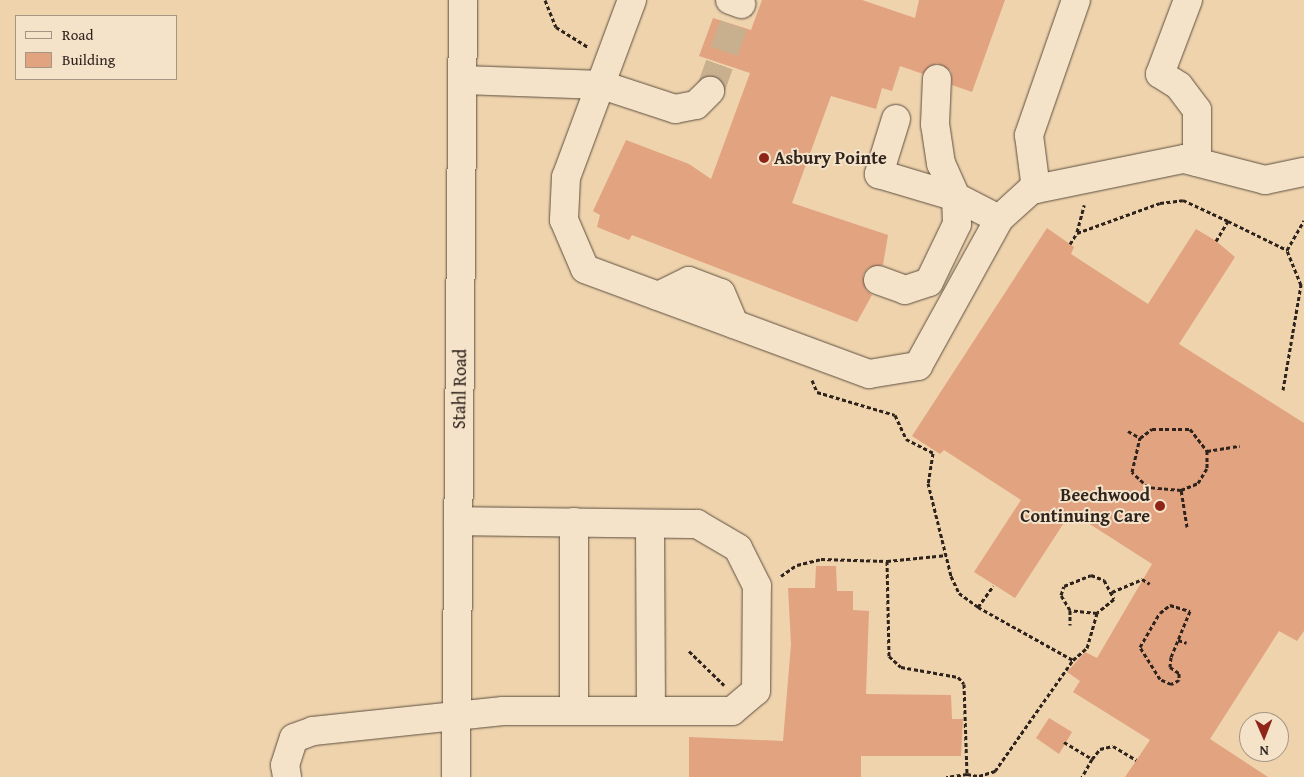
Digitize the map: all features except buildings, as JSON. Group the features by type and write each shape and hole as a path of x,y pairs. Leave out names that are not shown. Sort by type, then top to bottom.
{"street":[{"name":"Stahl Road","path":"456,777 463,0"},
{"path":"632,0 602,85 566,177 564,220 585,269 869,374 918,366 999,219 1036,189 1184,159 1265,180 1304,172"},
{"path":"1036,189 1029,136 1076,0"},
{"path":"1188,0 1160,74 1179,86 1197,110 1197,162"},
{"path":"878,280 905,290 929,282 956,224 956,197 941,164 933,102 936,79"},
{"path":"463,80 602,85 675,109 696,105 710,91"},
{"path":"896,119 879,174 956,197 999,219"},
{"path":"287,777 285,765 294,738 300,736 456,716 574,712 732,711 756,691 756,586 738,548 697,524 458,521"},
{"path":"574,522 574,712"},
{"path":"650,524 651,711"}],"path":[{"path":"545,0 556,27 567,37 612,57"},
{"path":"1070,244 1077,233 1086,194"},
{"path":"1077,233 1160,203 1183,200 1286,250 1301,285 1283,390"},
{"path":"1216,241 1228,221"},
{"path":"1286,250 1304,221"},
{"path":"813,377 817,392 895,415 906,439 933,453 928,483 959,593 978,607 1072,660"},
{"path":"1152,429 1190,429 1207,452 1206,468 1198,483 1181,490 1148,487 1132,472 1140,438 1152,429"},
{"path":"1128,431 1140,438"},
{"path":"1207,452 1240,446"},
{"path":"1181,490 1187,527"},
{"path":"778,585 778,577 797,565 821,559 887,561 947,555"},
{"path":"887,561 890,656 901,667 958,676 964,684 967,774"},
{"path":"946,777 967,774 979,776 994,771 1072,660 1086,648 1097,613 1114,599 1104,580 1092,575 1070,579 1061,595 1070,610 1070,625"},
{"path":"1112,592 1142,579 1150,584"},
{"path":"978,607 993,586"},
{"path":"1170,606 1190,611 1178,640 1170,667 1179,673 1179,680 1171,684 1160,680 1140,647 1160,613 1170,606"},
{"path":"1070,610 1097,613"},
{"path":"1178,640 1187,644"},
{"path":"689,650 727,687"},
{"path":"1064,742 1092,758"},
{"path":"1082,777 1092,758 1100,749 1113,746 1136,760"}],"tunnel":[{"path":"710,91 741,4"}],"place":[{"name":"Asbury Pointe","path":"764,158"},
{"name":"Beechwood Continuing Care","path":"1160,506"}]}
